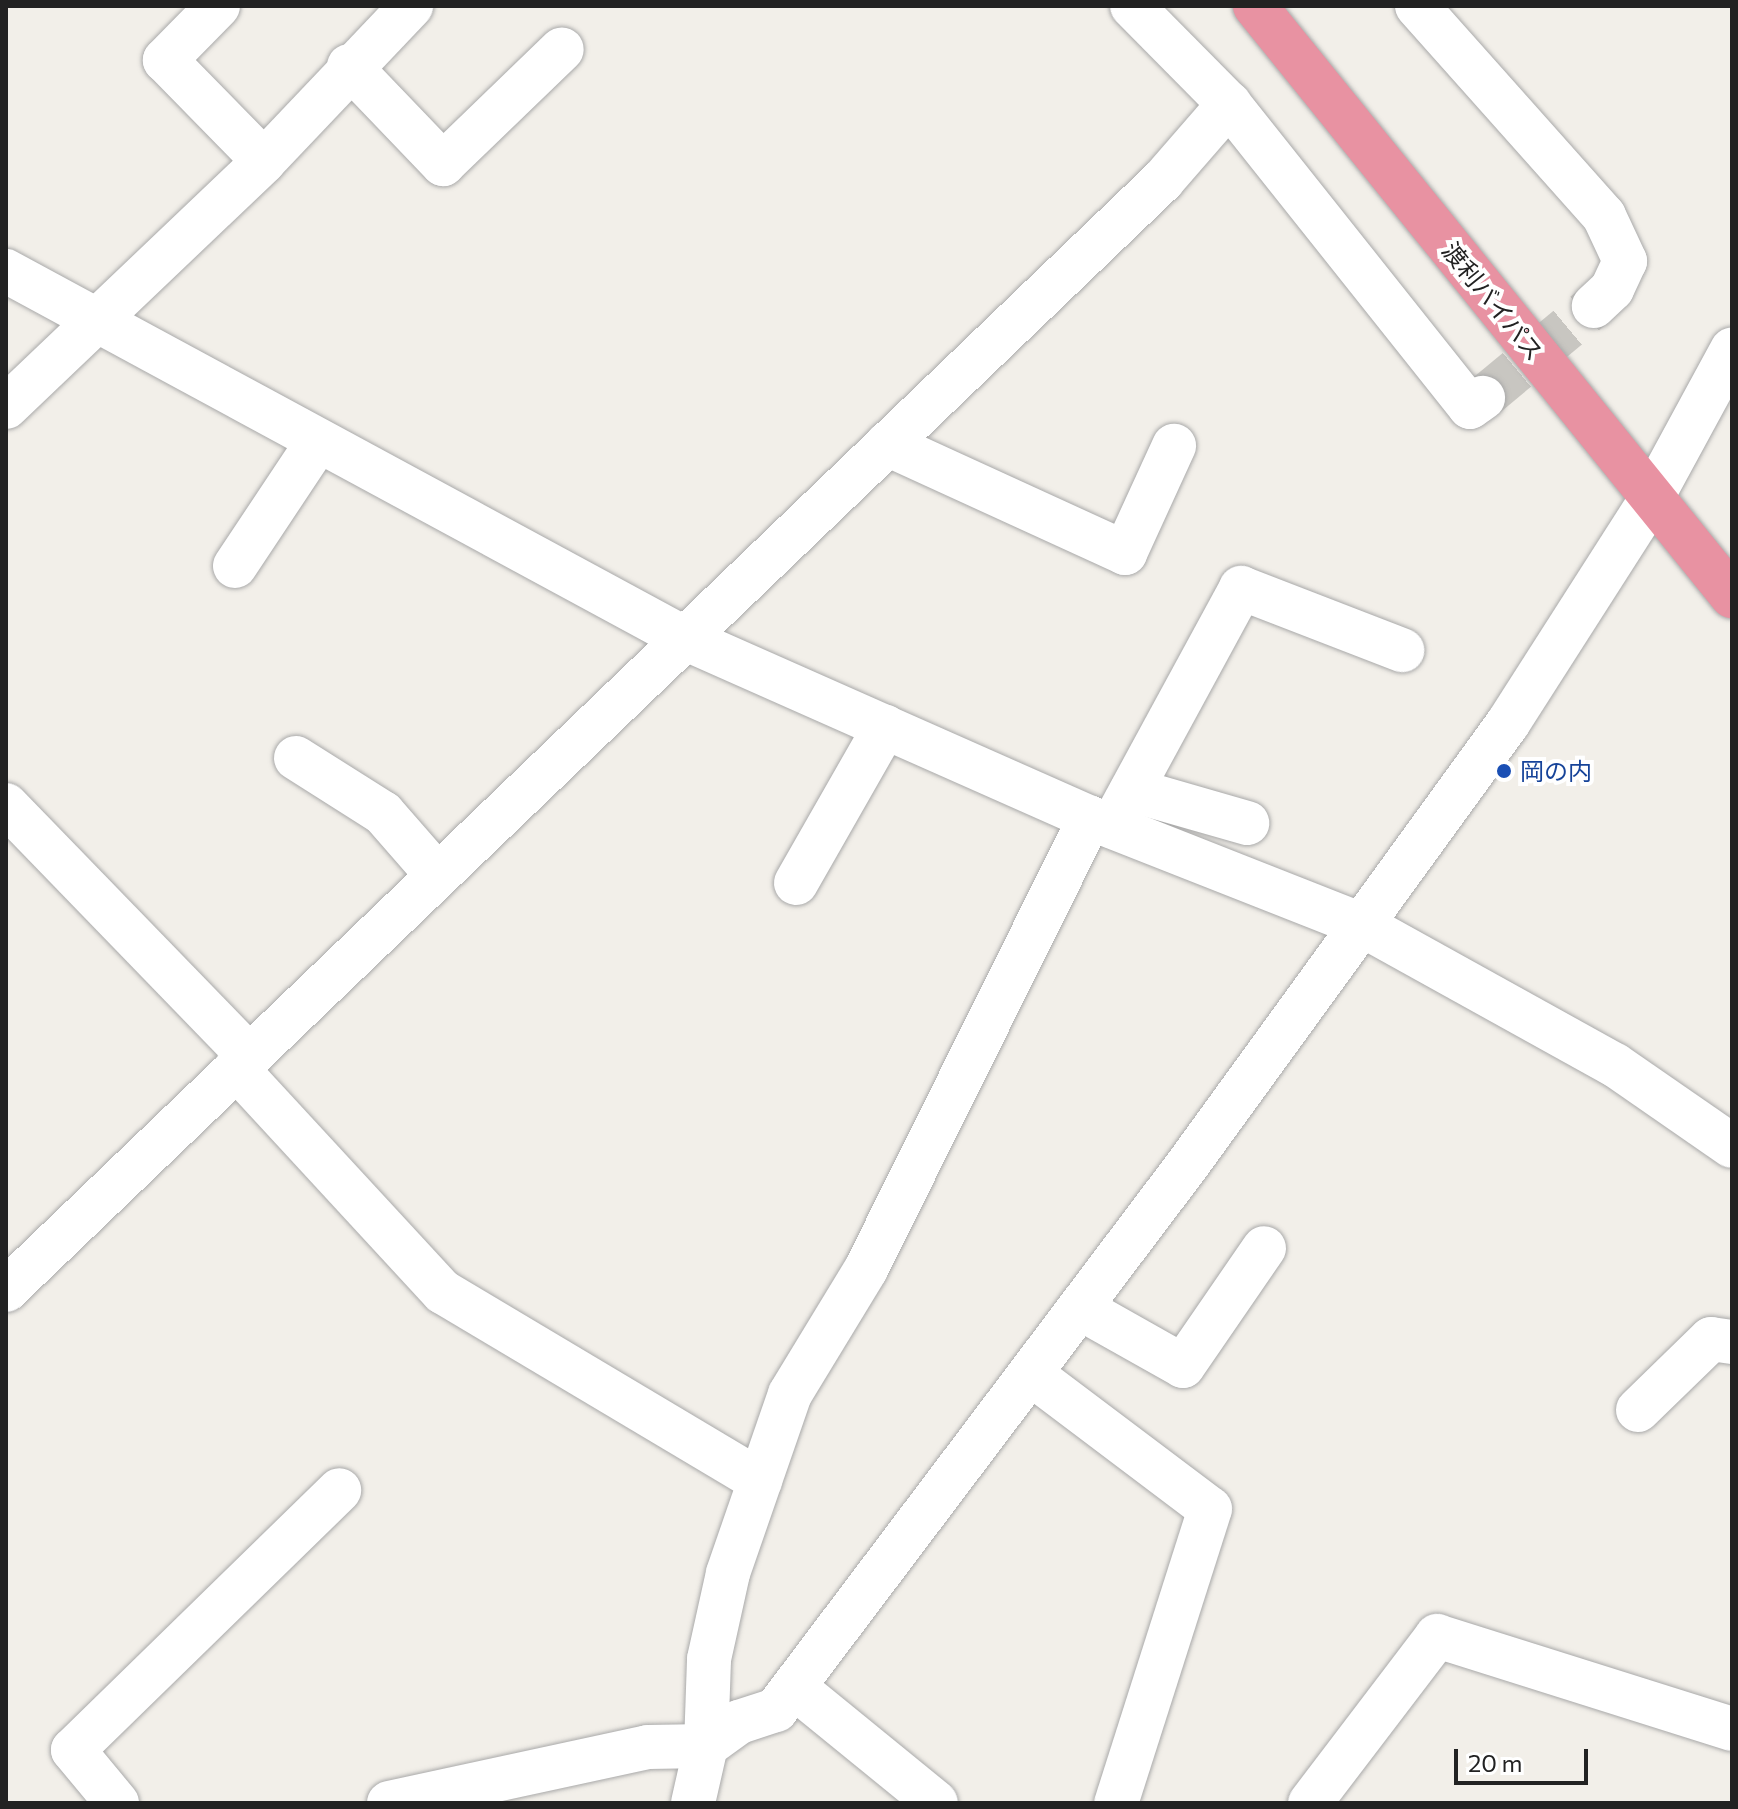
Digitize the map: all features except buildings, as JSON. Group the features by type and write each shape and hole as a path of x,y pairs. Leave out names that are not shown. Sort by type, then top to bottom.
{"highway":[{"name":"渡利バイパス","path":"1255,6 1732,596"}],"street":[{"path":"218,6 165,60 264,161"},
{"path":"6,407 264,161 349,66 411,6"},
{"path":"1132,6 1229,104 1470,407 1483,398"},
{"path":"1417,6 1604,216 1625,261 1612,289 1594,306"},
{"path":"349,66 443,164 562,49"},
{"path":"6,1290 1163,180 1229,104"},
{"path":"6,271 684,638 885,727 1111,811 1362,925 1615,1065 1732,1146"},
{"path":"389,1803 648,1747 706,1746 739,1722 785,1699 1080,1308 1508,723 1651,499 1732,350"},
{"path":"235,566 318,441"},
{"path":"887,444 1125,553 1174,446"},
{"path":"693,1803 706,1746 709,1659 728,1573 790,1394 873,1255 1111,811 1241,588 1402,650"},
{"path":"796,883 885,727"},
{"path":"296,758 383,813 437,875"},
{"path":"1111,811 1247,823"},
{"path":"8,815 243,1062 443,1292 760,1481"},
{"path":"1080,1308 1183,1366 1264,1248"},
{"path":"1638,1410 1711,1339 1732,1342"},
{"path":"1031,1374 1210,1509 1116,1803"},
{"path":"117,1803 73,1750 339,1490"},
{"path":"1310,1803 1437,1636 1732,1729"},
{"path":"785,1699 936,1803"}],"tunnel":[{"path":"1483,398 1594,306"}],"place":[{"name":"岡の内","path":"1504,771"}]}
